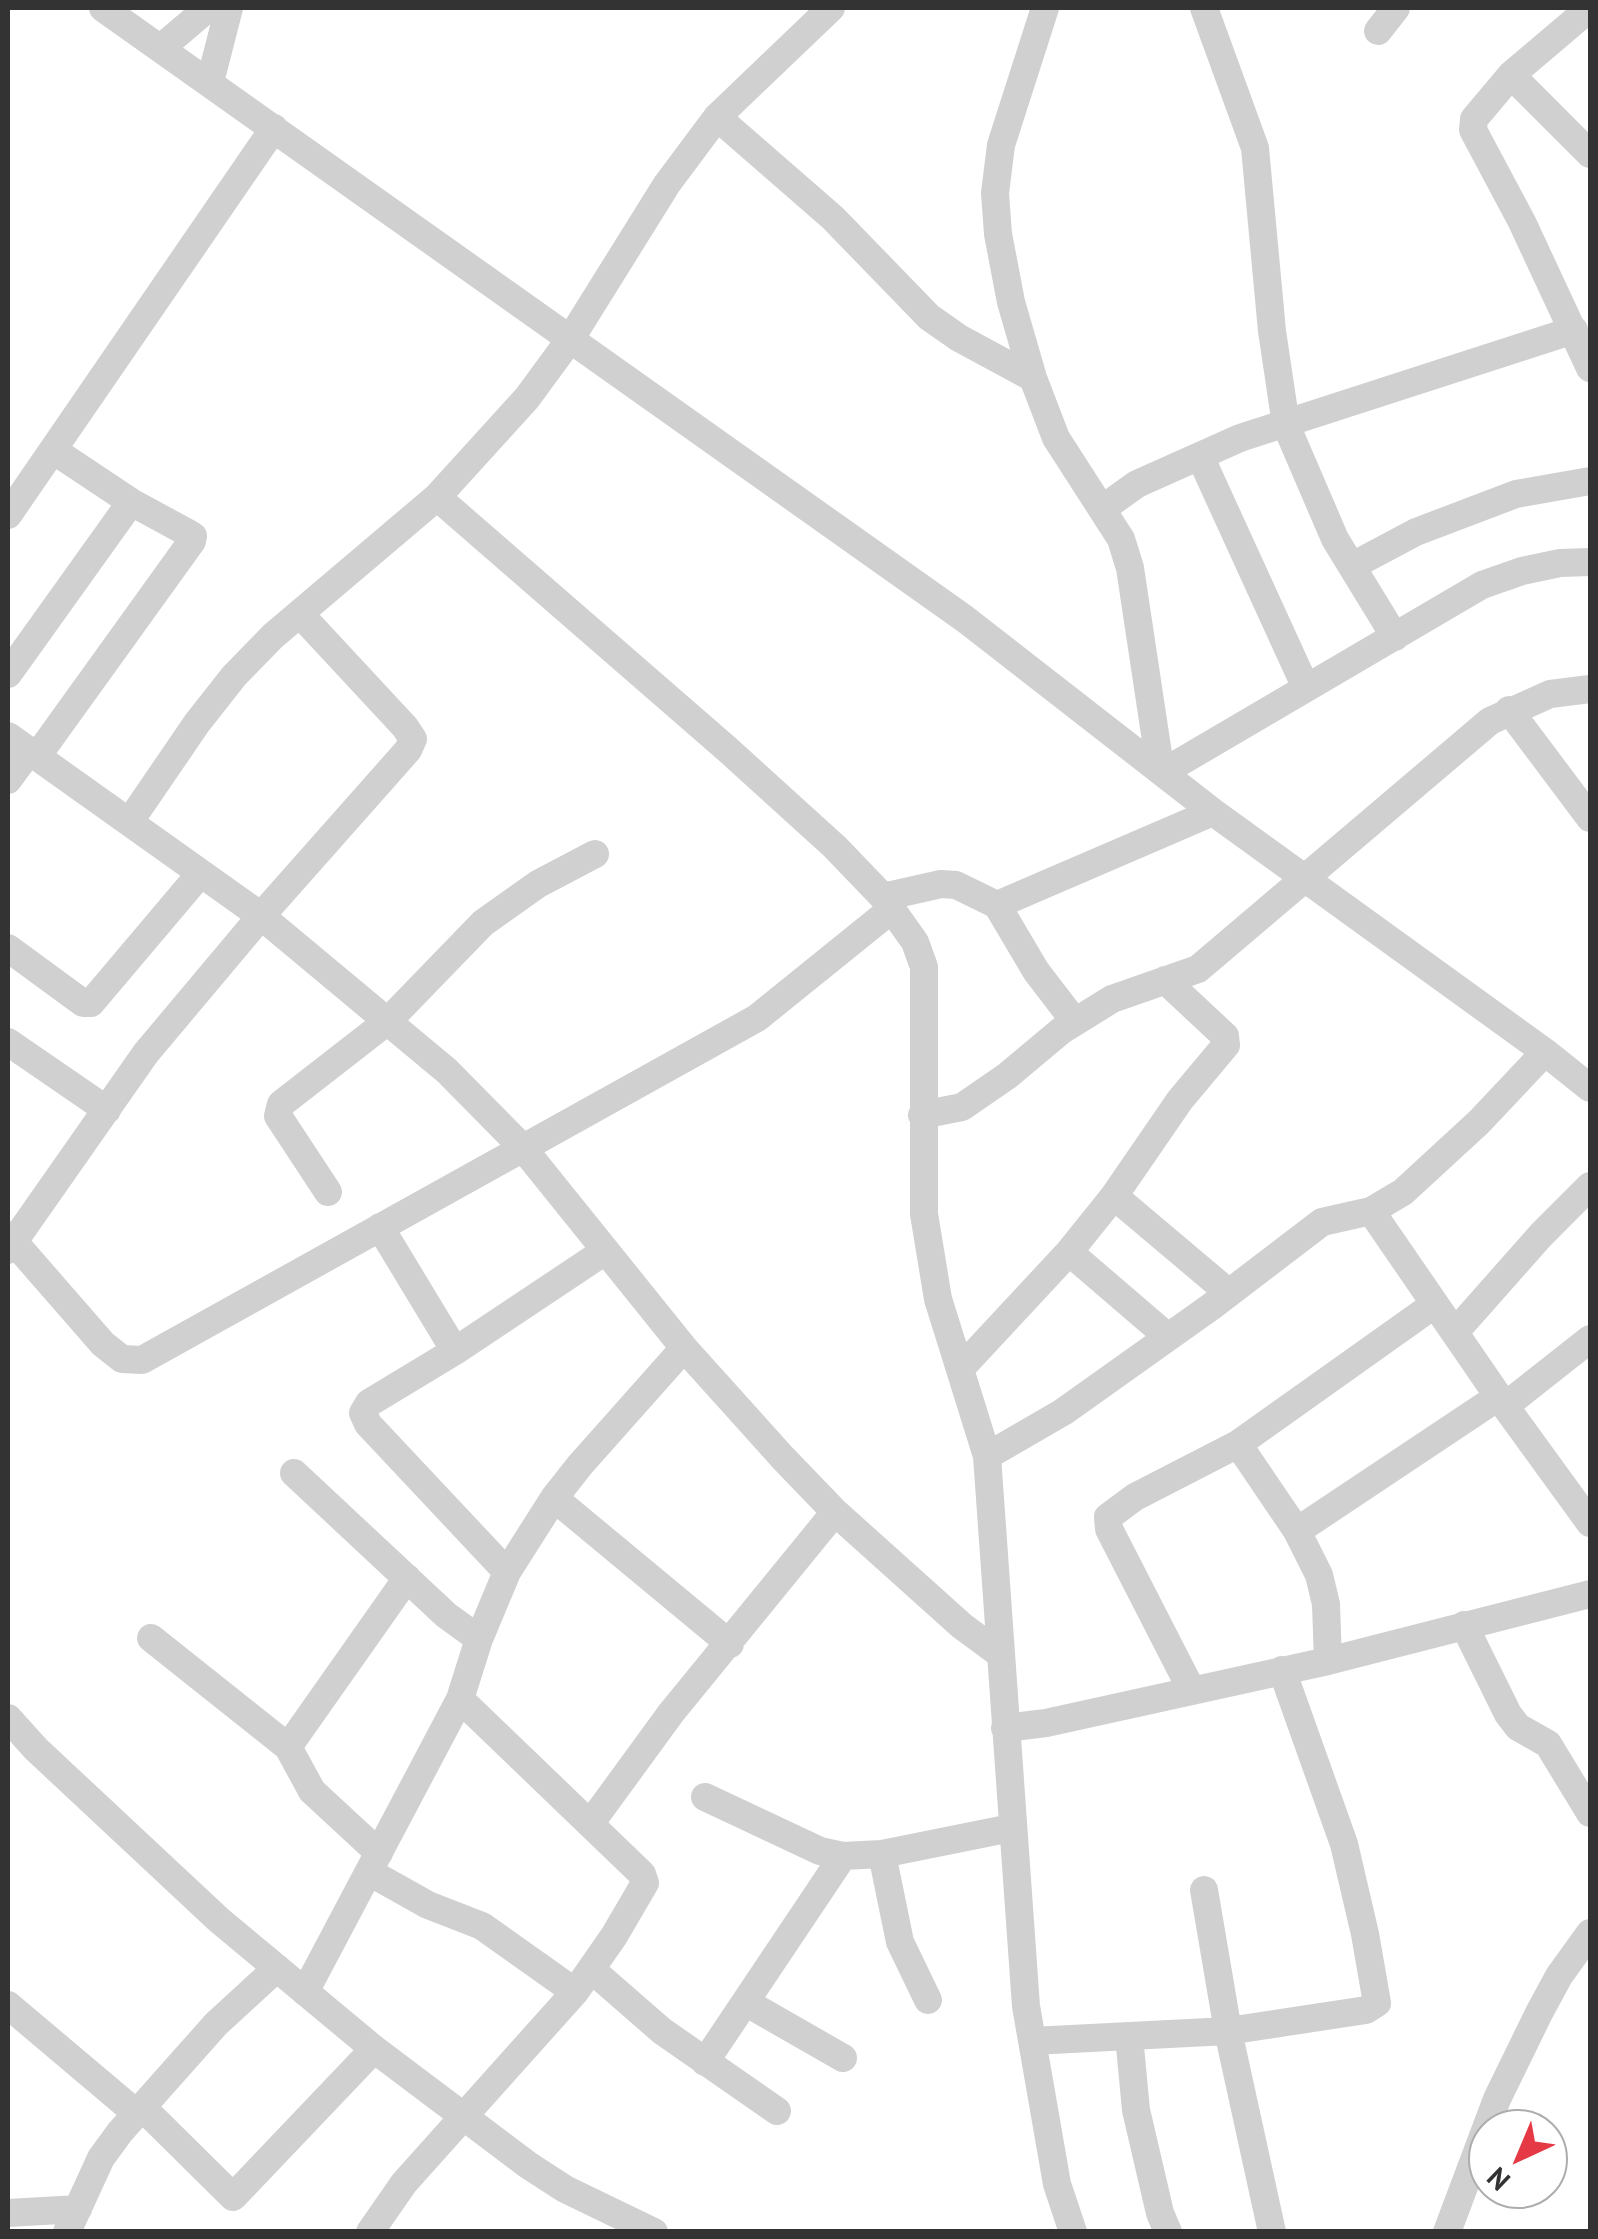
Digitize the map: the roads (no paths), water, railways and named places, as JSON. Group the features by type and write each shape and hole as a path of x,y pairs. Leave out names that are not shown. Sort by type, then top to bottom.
{"street":[{"path":"103,8 965,620 1214,812 1590,1088"},
{"path":"162,47 208,8"},
{"path":"210,82 229,8"},
{"path":"130,822 196,723 234,676 273,636 437,497 527,398 572,338 667,184 717,117 831,8"},
{"path":"1045,8 1001,145 995,194 998,234 1011,302 1056,438 1121,539 1130,568 1162,769"},
{"path":"1378,32 1396,8"},
{"path":"1208,9 1254,148 1272,331 1286,425 1335,539 1395,637"},
{"path":"1579,18 1511,75 1474,119 1473,130 1522,222 1590,368"},
{"path":"1511,75 1590,154"},
{"path":"717,117 833,218 928,317 958,338 1033,378"},
{"path":"8,515 274,128"},
{"path":"1102,509 1137,484 1240,438 1574,330"},
{"path":"8,780 25,747 193,536 131,502 53,450"},
{"path":"1200,456 1306,688"},
{"path":"1352,566 1416,532 1516,494 1590,481"},
{"path":"437,497 835,848 888,903 914,942 924,967 922,1115 926,1231 938,1299 988,1456 1026,2006 1057,2184 1073,2232"},
{"path":"8,674 131,502"},
{"path":"1162,769 1482,585 1541,567 1590,562"},
{"path":"300,614 406,726 413,739 408,750 146,1053 9,1242 103,1344 122,1359 134,1362 203,1327 757,1018 888,903 940,884 956,886 997,905 1036,971 1074,1022"},
{"path":"922,1115 962,1107 1008,1076 1074,1022 1112,999 1198,968 1490,720 1550,694 1590,689"},
{"path":"1509,710 1580,783 1590,818"},
{"path":"25,747 261,916 447,1070 523,1148 684,1348 835,1512 962,1626 1000,1654"},
{"path":"997,905 1214,812"},
{"path":"328,1192 277,1110 390,1020 482,923 538,884 595,854"},
{"path":"8,948 83,1004 91,1003 200,874"},
{"path":"962,1367 1069,1252 1226,1044 1224,1036 1166,980"},
{"path":"8,1042 107,1110"},
{"path":"988,1456 1063,1412 1322,1222 1371,1212 1426,1173 1546,1052"},
{"path":"1456,1331 1590,1186"},
{"path":"1114,1196 1229,1292"},
{"path":"1371,1212 1502,1402 1586,1507"},
{"path":"380,1227 455,1351"},
{"path":"507,1572 368,1424 363,1413 368,1404 604,1251"},
{"path":"1069,1252 1168,1337"},
{"path":"1192,1691 1110,1529 1108,1517 1136,1497 1238,1444 1436,1304"},
{"path":"1297,1531 1502,1402 1590,1339"},
{"path":"305,1992 460,1698 478,1639 507,1572 554,1498 684,1348"},
{"path":"1238,1444 1297,1531 1319,1575 1326,1604 1328,1661"},
{"path":"294,1473 446,1615 478,1639"},
{"path":"554,1498 730,1644"},
{"path":"590,1824 672,1714 835,1512"},
{"path":"288,1747 406,1578"},
{"path":"1006,1728 1046,1723 1328,1661 1590,1594"},
{"path":"1464,1625 1508,1714 1518,1727 1548,1744 1590,1813"},
{"path":"151,1638 288,1747 312,1792 374,1863 428,1906 482,1926 583,1981 777,2110"},
{"path":"1032,2041 1228,2032 1366,2010 1377,2003 1344,1844 1282,1670"},
{"path":"370,2232 404,2183 583,1981 644,1882 642,1874 460,1698"},
{"path":"8,1718 36,1749 219,1920 374,2049 565,2189 654,2232"},
{"path":"705,1798 820,1850 843,1856 882,1854 1011,1828"},
{"path":"882,1854 900,1942 928,2000"},
{"path":"705,2062 843,1856"},
{"path":"1204,1890 1228,2032 1272,2232"},
{"path":"1447,2232 1530,2030 1590,1933"},
{"path":"8,2213 72,2220 101,2158 139,2110 216,2024 277,1968"},
{"path":"747,2003 843,2058"},
{"path":"8,2005 139,2110 233,2197 374,2049"},
{"path":"1129,2036 1136,2110 1168,2232"}]}
